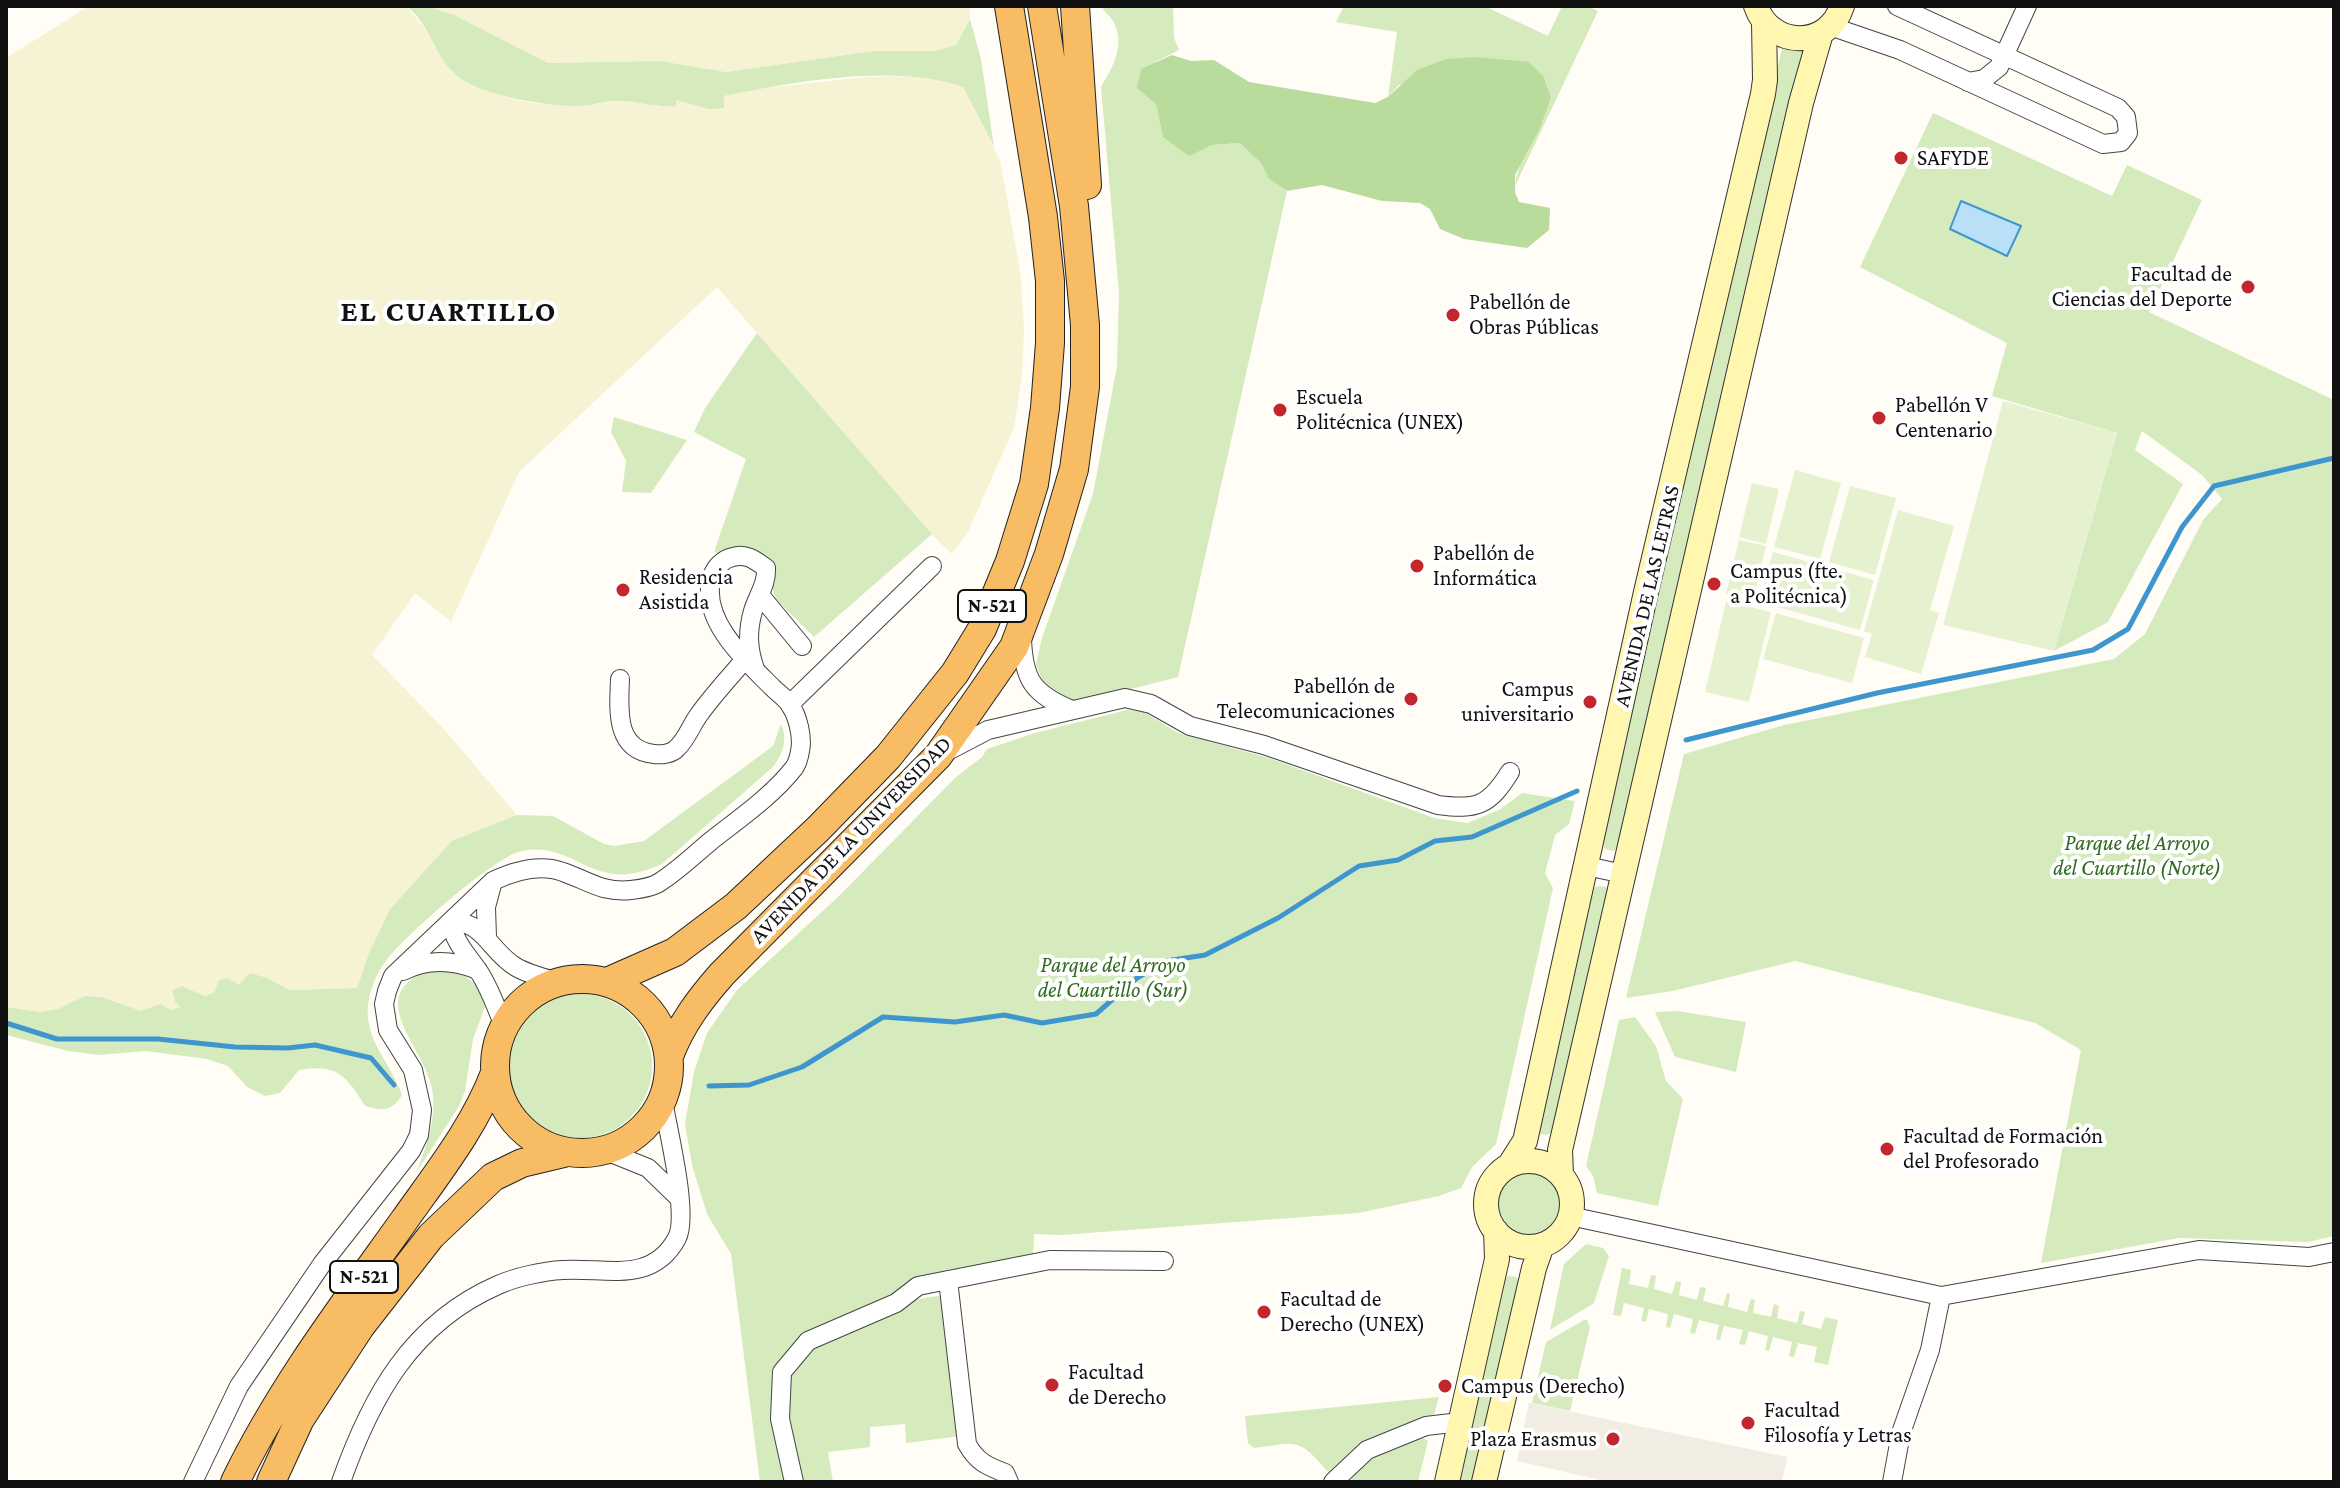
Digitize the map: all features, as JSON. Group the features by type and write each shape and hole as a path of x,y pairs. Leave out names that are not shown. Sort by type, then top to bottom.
{"highway":[{"path":"996,6 1043,217"},
{"name":"AVENIDA DE LA UNIVERSIDAD","path":"607,982 675,952 746,897 888,757 955,673 982,629 1010,561 1034,484 1045,408 1050,281 1043,217 1009,6"},
{"name":"AVENIDA DE LA UNIVERSIDAD","path":"669,1056 676,1036 722,974 938,756 1014,647 1056,534 1074,469 1085,387 1085,325 1074,206 1042,6"},
{"path":"1075,6 1092,246 1085,325"},
{"name":"N-521","path":"235,1482 297,1371 452,1153 487,1095 495,1073 498,1044 504,1027 526,999 558,982 582,979 607,982 637,998 653,1014 669,1056 667,1086 653,1118 640,1132 606,1151 564,1153 522,1163 493,1177 431,1236 351,1340 300,1419 271,1482"},
{"name":"N-521","path":"495,1073 500,1095 512,1119 531,1137 564,1153"}],"main road":[{"path":"1760,14 1778,34 1790,38 1809,38 1831,22"},
{"name":"AVENIDA DE LAS LETRAS","path":"1509,1166 1525,1141 1646,592 1763,94 1765,80 1760,14"},
{"name":"AVENIDA DE LAS LETRAS","path":"1561,1175 1560,1150 1801,103 1831,22"},
{"path":"1525,1161 1552,1167 1561,1175 1570,1191 1570,1216 1562,1232 1542,1245 1518,1246 1496,1231 1487,1212 1487,1196 1496,1176 1509,1166 1525,1161"},
{"path":"1447,1482 1497,1259 1496,1231"},
{"path":"1484,1482 1542,1245"}],"street":[{"path":"1831,22 1900,50 2103,144 2117,143 2125,138 2129,123 2118,108 1897,6"},
{"path":"1968,82 1992,74 2004,56 2027,6"},
{"path":"193,1482 239,1386 322,1264 411,1151 419,1135 422,1110 413,1070 388,1030 384,1004 393,976 493,881 511,872 538,868 561,871 604,890 632,890 658,885 760,802 795,766 801,748 798,725 790,704 750,663 729,639 715,617 709,585 714,570 724,560 736,556 751,557 766,568 766,579 753,612 747,646 750,663"},
{"path":"790,704 932,566"},
{"path":"760,595 802,646"},
{"path":"1021,628 1023,661 1035,687 1048,700 1072,710"},
{"path":"620,679 619,715 624,738 644,752 667,754 677,749 697,717 750,663"},
{"path":"938,756 988,730 1125,698 1151,704 1190,726 1264,745 1438,805 1467,809 1496,795 1510,772"},
{"path":"1586,866 1624,874"},
{"path":"487,937 486,907 493,881"},
{"path":"451,921 464,921 487,937 500,955 517,968 558,982"},
{"path":"451,921 458,944 497,1002 504,1027"},
{"path":"393,976 414,965 436,961 457,961 478,970"},
{"path":"341,1482 356,1439 383,1386 419,1338 449,1312 501,1284 559,1270 617,1272 646,1267 664,1258 678,1236 680,1199 663,1101"},
{"path":"606,1151 648,1168 680,1199"},
{"path":"1570,1216 1941,1296 2199,1250 2309,1257 2334,1252"},
{"path":"794,1482 780,1419 782,1372 808,1341 896,1303 918,1286 1050,1260 1164,1261"},
{"path":"948,1280 967,1444 975,1458 983,1465 1005,1473 1009,1482"},
{"path":"1892,1482 1901,1433 1930,1350 1941,1296"},
{"path":"1339,1479 1367,1450 1426,1426 1460,1422"}],"shaded area":[{"path":"89,6 406,6 429,34 452,72 505,97 532,103 582,106 616,101 643,102 660,107 676,100 708,108 724,108 724,96 765,88 865,77 913,76 944,80 963,87 1000,160 1020,270 1024,328 1022,375 1014,428 968,532 952,554 938,541 717,287 519,472 451,622 415,593 372,655 443,728 517,815 452,842 390,909 369,953 357,988 289,990 267,978 205,996 182,986 172,991 175,1002 182,1007 172,1010 160,1004 141,1011 102,997 85,996 58,1010 40,1012 6,1007 6,58"},
{"path":"426,6 970,6 970,19 956,45 934,51 873,51 726,72 660,61 548,63"},
{"name":"Plaza Erasmus","path":"1529,1403 1787,1457 1782,1482 1610,1482 1517,1461"}],"green space":[{"path":"406,6 426,6 454,15 548,63 660,61 726,72 873,51 934,51 956,45 970,19 981,59 994,147 963,87 907,76 844,77 781,85 724,96 724,108 709,109 676,100 676,106 616,101 579,106 512,98 477,87 452,71 420,20"},
{"path":"1102,6 1173,6 1174,38 1179,50 1155,62 1156,103 1163,137 1189,155 1212,145 1240,143 1261,163 1269,179 1287,191 1178,677 1074,701 1056,696 1044,685 1036,664 1042,638 1093,494 1117,366 1119,293 1101,87 1113,63 1118,38 1113,21"},
{"path":"1344,6 1484,6 1548,36 1562,6 1587,6 1598,11 1515,186 1524,156 1551,98 1399,85 1388,97 1397,32 1336,22"},
{"path":"1782,48 1807,51 1621,846 1613,851 1605,849 1601,843"},
{"path":"1172,55 1191,61 1214,60 1249,82 1375,103 1388,97 1417,70 1446,59 1476,57 1529,62 1543,76 1551,98 1540,128 1515,175 1515,192 1519,202 1550,208 1549,230 1527,248 1464,239 1440,229 1430,209 1420,203 1382,201 1322,185 1287,191 1269,179 1261,163 1240,143 1212,145 1189,156 1163,137 1156,104 1137,88 1141,69"},
{"name":"Parque del Arroyo del Cuartillo (Norte)","path":"1933,113 2112,196 2127,165 2202,200 2149,312 2334,400 2334,1236 2308,1242 2179,1238 2041,1263 2081,1050 2035,1023 1795,961 1673,991 1626,998 1684,754 1784,725 2114,659 2145,634 2203,520 2222,499 2202,475 2142,431 2135,450 2183,484 2108,622 2054,651 2117,433 1992,396 2007,343 1860,267"},
{"path":"757,333 932,534 814,637 776,599 765,568 736,556 714,552 746,459 694,432 705,408"},
{"path":"2003,401 2117,433 2054,651 1943,625"},
{"path":"614,417 687,440 651,493 622,492 626,461 611,432"},
{"path":"1795,470 1841,483 1820,559 1774,547"},
{"path":"1752,483 1779,489 1766,544 1739,537"},
{"path":"1850,486 1896,498 1875,575 1829,562"},
{"path":"1898,510 1954,526 1930,610 1939,613 1921,674 1865,657 1872,634 1864,631"},
{"path":"1739,540 1766,546 1753,601 1726,594"},
{"path":"1773,552 1874,580 1860,630 1759,602"},
{"path":"1726,601 1771,612 1749,702 1705,692"},
{"path":"1776,613 1864,638 1852,683 1763,659"},
{"name":"Parque del Arroyo del Cuartillo (Sur)","path":"1127,710 1142,711 1178,733 1269,758 1434,818 1467,823 1499,810 1522,793 1575,801 1569,824 1555,835 1545,873 1553,888 1496,1144 1472,1167 1461,1188 1439,1196 1358,1213 1061,1235 1034,1234 1033,1259 921,1280 805,1338 776,1375 788,1482 760,1482 731,1254 707,1214 692,1165 685,1124 694,1072 707,1033 737,990 839,896 987,749 1035,733"},
{"path":"781,724 784,746 774,766 662,864 638,872 618,874 601,871 557,853 522,851 509,856 472,881 410,935 382,967 368,1003 373,1038 402,1095 390,1107 365,1106 340,1074 323,1068 299,1070 280,1093 265,1096 247,1087 228,1066 207,1059 146,1051 99,1055 68,1051 6,1035 6,1007 40,1012 58,1009 85,996 102,997 141,1011 160,1004 172,1010 181,1007 175,1002 172,990 182,986 205,996 214,993 219,980 228,978 239,985 250,973 289,990 357,988 369,953 390,909 452,841 517,815 553,816 604,844 614,846 644,841 773,746"},
{"path":"1606,887 1610,894 1555,1131 1539,1134 1536,1127 1591,889"},
{"path":"432,969 456,969 474,983 485,1007 473,1039 465,1091 459,1106 416,1173 430,1132 432,1088 398,1007 400,992 411,980"},
{"path":"580,994 607,1000 631,1015 646,1039 652,1066 646,1093 631,1117 607,1132 580,1138 553,1132 529,1117 514,1093 508,1066 514,1039 529,1015 553,1000"},
{"path":"1677,1011 1746,1022 1736,1072 1675,1057 1655,1012"},
{"path":"1635,1017 1656,1046 1666,1081 1683,1099 1658,1206 1597,1193 1593,1176 1586,1166 1619,1020"},
{"path":"1529,1172 1541,1174 1552,1181 1559,1192 1559,1216 1552,1227 1541,1234 1529,1236 1517,1234 1506,1227 1499,1216 1497,1204 1499,1192 1506,1181 1517,1174"},
{"path":"1586,1244 1603,1248 1609,1256 1594,1303 1550,1330 1564,1264"},
{"path":"1622,1268 1631,1270 1629,1284 1648,1288 1651,1275 1656,1276 1654,1289 1672,1294 1676,1281 1681,1282 1679,1295 1697,1300 1700,1287 1706,1288 1703,1301 1723,1306 1727,1293 1730,1294 1728,1307 1747,1312 1751,1299 1755,1300 1753,1313 1771,1317 1774,1304 1779,1306 1777,1318 1797,1323 1800,1311 1805,1312 1802,1324 1821,1329 1825,1317 1838,1320 1828,1365 1814,1362 1817,1347 1798,1343 1794,1357 1789,1356 1792,1342 1773,1337 1769,1351 1765,1350 1768,1336 1749,1331 1745,1345 1739,1344 1743,1330 1724,1326 1720,1340 1716,1339 1719,1325 1699,1320 1695,1334 1690,1333 1693,1319 1674,1314 1670,1328 1666,1327 1668,1314 1649,1309 1646,1322 1641,1321 1644,1308 1624,1303 1621,1316 1613,1315"},
{"path":"1516,1277 1520,1284 1476,1482 1456,1482 1501,1279"},
{"path":"944,1295 961,1436 906,1443 905,1424 870,1427 870,1447 828,1452 833,1482 800,1482 789,1425 787,1386 794,1365 810,1349 890,1310 919,1299"},
{"path":"1584,1320 1590,1327 1570,1411 1532,1403 1546,1342"},
{"path":"1439,1397 1433,1418 1330,1474 1298,1445 1254,1448 1248,1443 1245,1416"},
{"path":"1419,1436 1428,1441 1418,1482 1351,1482 1355,1472 1369,1457"}],"water":[{"path":"1961,201 2021,226 2007,256 1950,229"}],"waterway":[{"path":"1686,740 1877,693 2093,650 2128,629 2182,527 2214,486 2334,458"},
{"path":"709,1086 749,1085 802,1067 883,1017 955,1022 1004,1015 1042,1023 1096,1014 1137,978 1166,961 1205,955 1278,918 1359,866 1398,860 1435,841 1472,837 1577,791"},
{"path":"6,1023 57,1039 158,1039 235,1047 315,1045 371,1058 394,1085"}],"place":[{"name":"SAFYDE","path":"1901,158"},
{"name":"Facultad de Ciencias del Deporte","path":"2248,287"},
{"name":"Pabellón de Obras Públicas","path":"1453,315"},
{"name":"Escuela Politécnica (UNEX)","path":"1280,410"},
{"name":"Pabellón V Centenario","path":"1879,418"},
{"name":"Pabellón de Informática","path":"1417,566"},
{"name":"Campus (fte. a Politécnica)","path":"1714,584"},
{"name":"Residencia Asistida","path":"623,590"},
{"name":"Pabellón de Telecomunicaciones","path":"1411,699"},
{"name":"Campus universitario","path":"1590,702"},
{"name":"Facultad de Formación del Profesorado","path":"1887,1149"},
{"name":"Facultad de Derecho (UNEX)","path":"1264,1312"},
{"name":"Facultad de Derecho","path":"1052,1385"},
{"name":"Campus (Derecho)","path":"1445,1386"},
{"name":"Facultad Filosofía y Letras","path":"1748,1423"},
{"name":"Plaza Erasmus","path":"1613,1439"}],"district":[{"name":"EL CUARTILLO","path":"449,312"}]}
